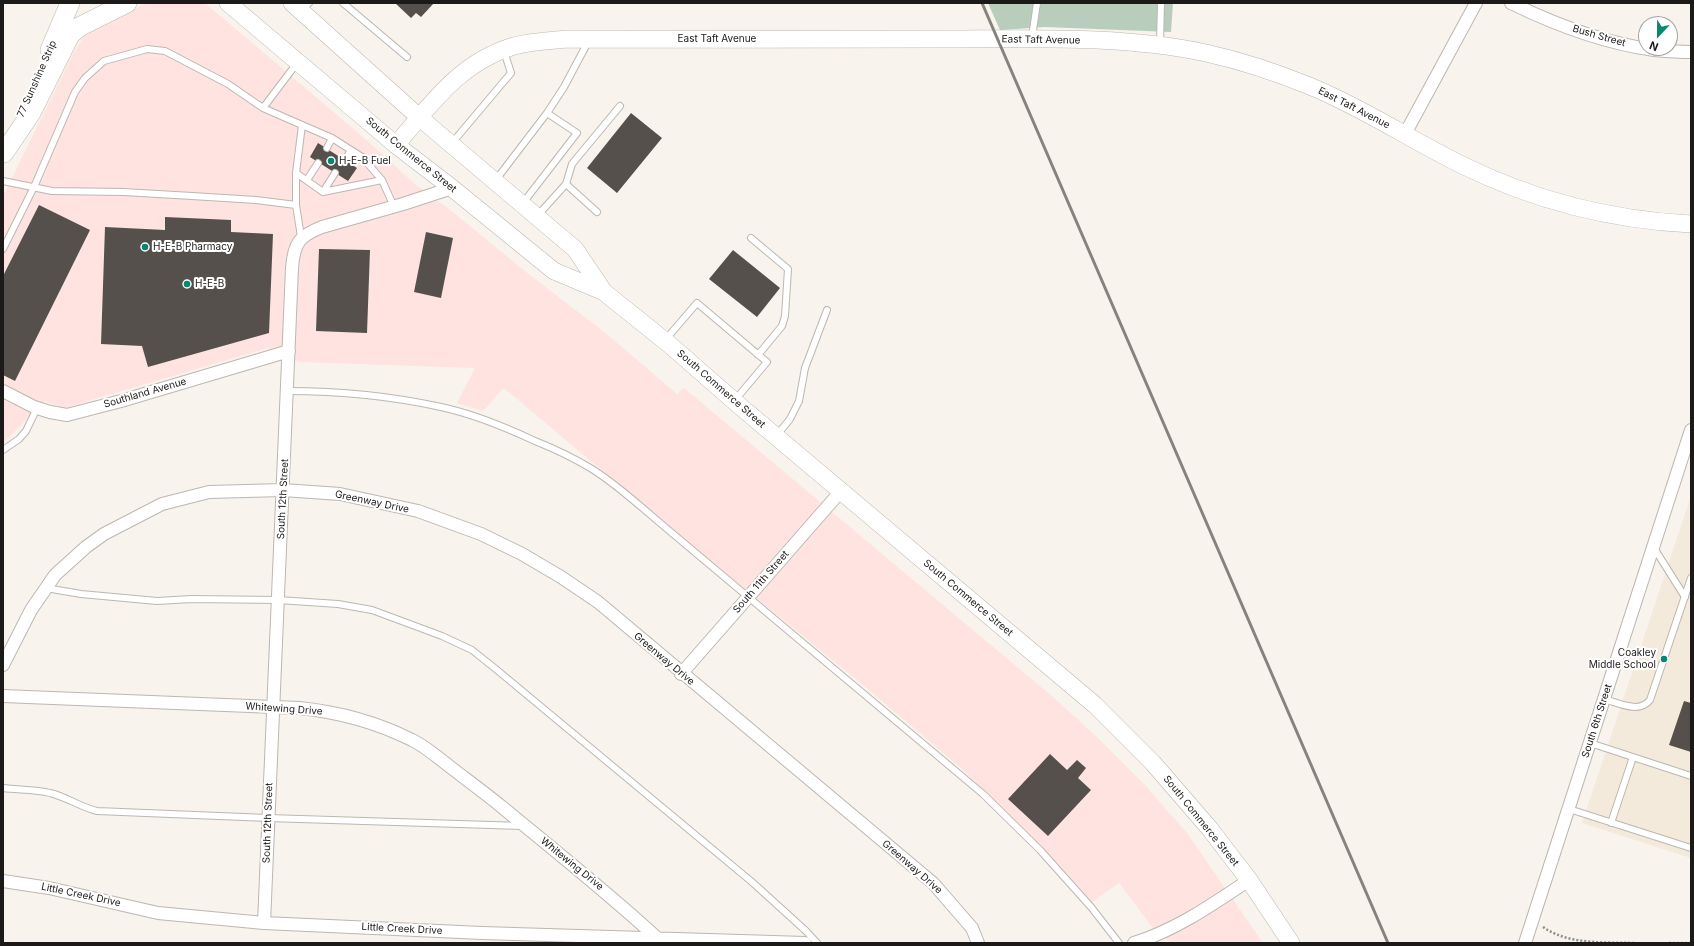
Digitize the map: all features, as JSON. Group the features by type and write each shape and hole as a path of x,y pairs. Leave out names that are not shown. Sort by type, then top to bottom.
{"main road":[{"path":"3,154 31,113 70,35 80,27 127,3"},
{"name":"South Commerce Street","path":"228,3 396,145 554,270 604,292 665,340 734,401 1095,705 1153,763 1210,829 1249,880 1291,943"},
{"name":"77 Sunshine Strip","path":"3,154 68,5"},
{"name":"South Commerce Street","path":"300,6 420,118 575,249 604,292"},
{"name":"East Taft Avenue","path":"396,145 442,91 460,75 483,60 504,50 531,42 566,39 1073,40 1160,46 1205,53 1260,67 1314,88 1469,168 1512,187 1563,204 1613,216 1662,223 1691,224"}],"street":[{"path":"1405,134 1476,3"},
{"name":"Bush Street","path":"1511,3 1546,20 1608,40 1654,50 1691,52"},
{"path":"301,237 322,227 394,207 452,188"},
{"name":"South 12th Street","path":"264,923 292,257 295,246 301,237"},
{"name":"Southland Avenue","path":"3,391 36,408 67,415 289,351"},
{"name":"South 6th Street","path":"1525,943 1653,546 1687,456 1691,430"},
{"name":"Greenway Drive","path":"3,665 31,610 56,575 86,547 104,534 162,504 209,492 283,490 340,494 411,510 481,534 522,554 598,602 681,674 933,883 972,928 978,943"},
{"name":"South 11th Street","path":"681,674 841,491"},
{"name":"Whitewing Drive","path":"3,696 317,710 375,723 414,740 433,754 606,891 657,938"},
{"name":"Little Creek Drive","path":"3,880 49,888 158,913 264,923 482,938 657,938 805,943"},
{"path":"1134,943 1154,936 1189,918 1249,880"}],"lane":[{"path":"343,3 407,57"},
{"path":"1032,40 1037,3"},
{"path":"1160,46 1161,3"},
{"path":"495,181 547,113 564,86 589,39"},
{"path":"3,249 34,187 75,92 85,78 104,61 147,49 165,51 228,84 263,108 332,138 362,157 382,180 394,207"},
{"path":"451,144 512,73 504,50"},
{"path":"263,108 298,62"},
{"path":"537,217 566,184 572,164 620,106"},
{"path":"522,204 576,134 547,113"},
{"path":"301,237 296,206 296,173 302,125"},
{"path":"326,148 332,138"},
{"path":"345,160 351,150"},
{"path":"307,180 318,163"},
{"path":"296,173 323,192 382,180"},
{"path":"323,192 335,173"},
{"path":"3,182 52,191 124,192 192,196 256,200 296,206"},
{"path":"566,184 596,212"},
{"path":"751,238 788,269 786,316 782,326 758,355"},
{"path":"665,340 698,303 767,362 734,401"},
{"path":"776,436 790,420 799,401 805,368 827,310"},
{"path":"287,391 345,393 442,407 492,423 562,453 592,469 614,485 749,597 983,794 1040,850 1091,907 1120,943"},
{"path":"3,450 19,439 26,431 36,408"},
{"path":"1653,546 1685,597"},
{"path":"1604,699 1635,707 1642,707 1646,704 1653,692 1691,578"},
{"path":"46,588 81,594 157,600 278,600 338,604 372,610 422,628 472,650 752,882 806,931 817,943"},
{"path":"1590,743 1691,776"},
{"path":"1611,823 1633,757"},
{"path":"3,788 37,790 51,793 84,808 97,811 525,826"},
{"path":"1569,809 1691,848"}],"path":[{"path":"1533,919 1550,932 1564,938 1634,943"},
{"path":"1669,943 1691,943"}],"shaded area":[{"path":"147,3 205,3 370,143 417,186 448,208 526,272 603,331 677,394 684,388 1053,697 1097,737 1145,785 1187,833 1263,943 1171,943 1152,927 1119,883 1092,902 1042,847 961,768 504,388 483,411 457,403 475,368 299,362 268,348 64,408 45,401 3,443 3,196 74,52 84,36 91,29"},
{"name":"Coakley Middle School","path":"1691,496 1691,858 1582,823"}],"green space":[{"path":"988,3 1173,3 1171,32 1045,27 1000,30"}],"building":[{"path":"395,3 434,3 421,17 416,13 411,18"},
{"path":"631,113 662,138 617,193 587,168"},
{"name":"H-E-B Fuel","path":"318,143 357,168 348,181 310,157"},
{"path":"39,205 90,230 15,381 3,375 3,276"},
{"name":"H-E-B","path":"165,217 231,220 231,232 273,234 269,333 148,367 142,346 101,344 105,227 165,230"},
{"path":"426,232 453,238 441,298 414,292"},
{"path":"319,249 370,250 367,333 316,331"},
{"path":"733,250 780,288 757,317 709,279"},
{"path":"1684,701 1691,703 1691,752 1669,745"},
{"path":"1050,754 1067,770 1077,760 1086,768 1078,778 1091,790 1048,836 1008,799"}],"railway":[{"path":"982,3 1388,943"}],"place":[{"name":"H-E-B Fuel","path":"331,161"},
{"name":"H-E-B Pharmacy","path":"145,247"},
{"name":"H-E-B","path":"187,284"},
{"name":"Coakley Middle School","path":"1664,659"}]}
